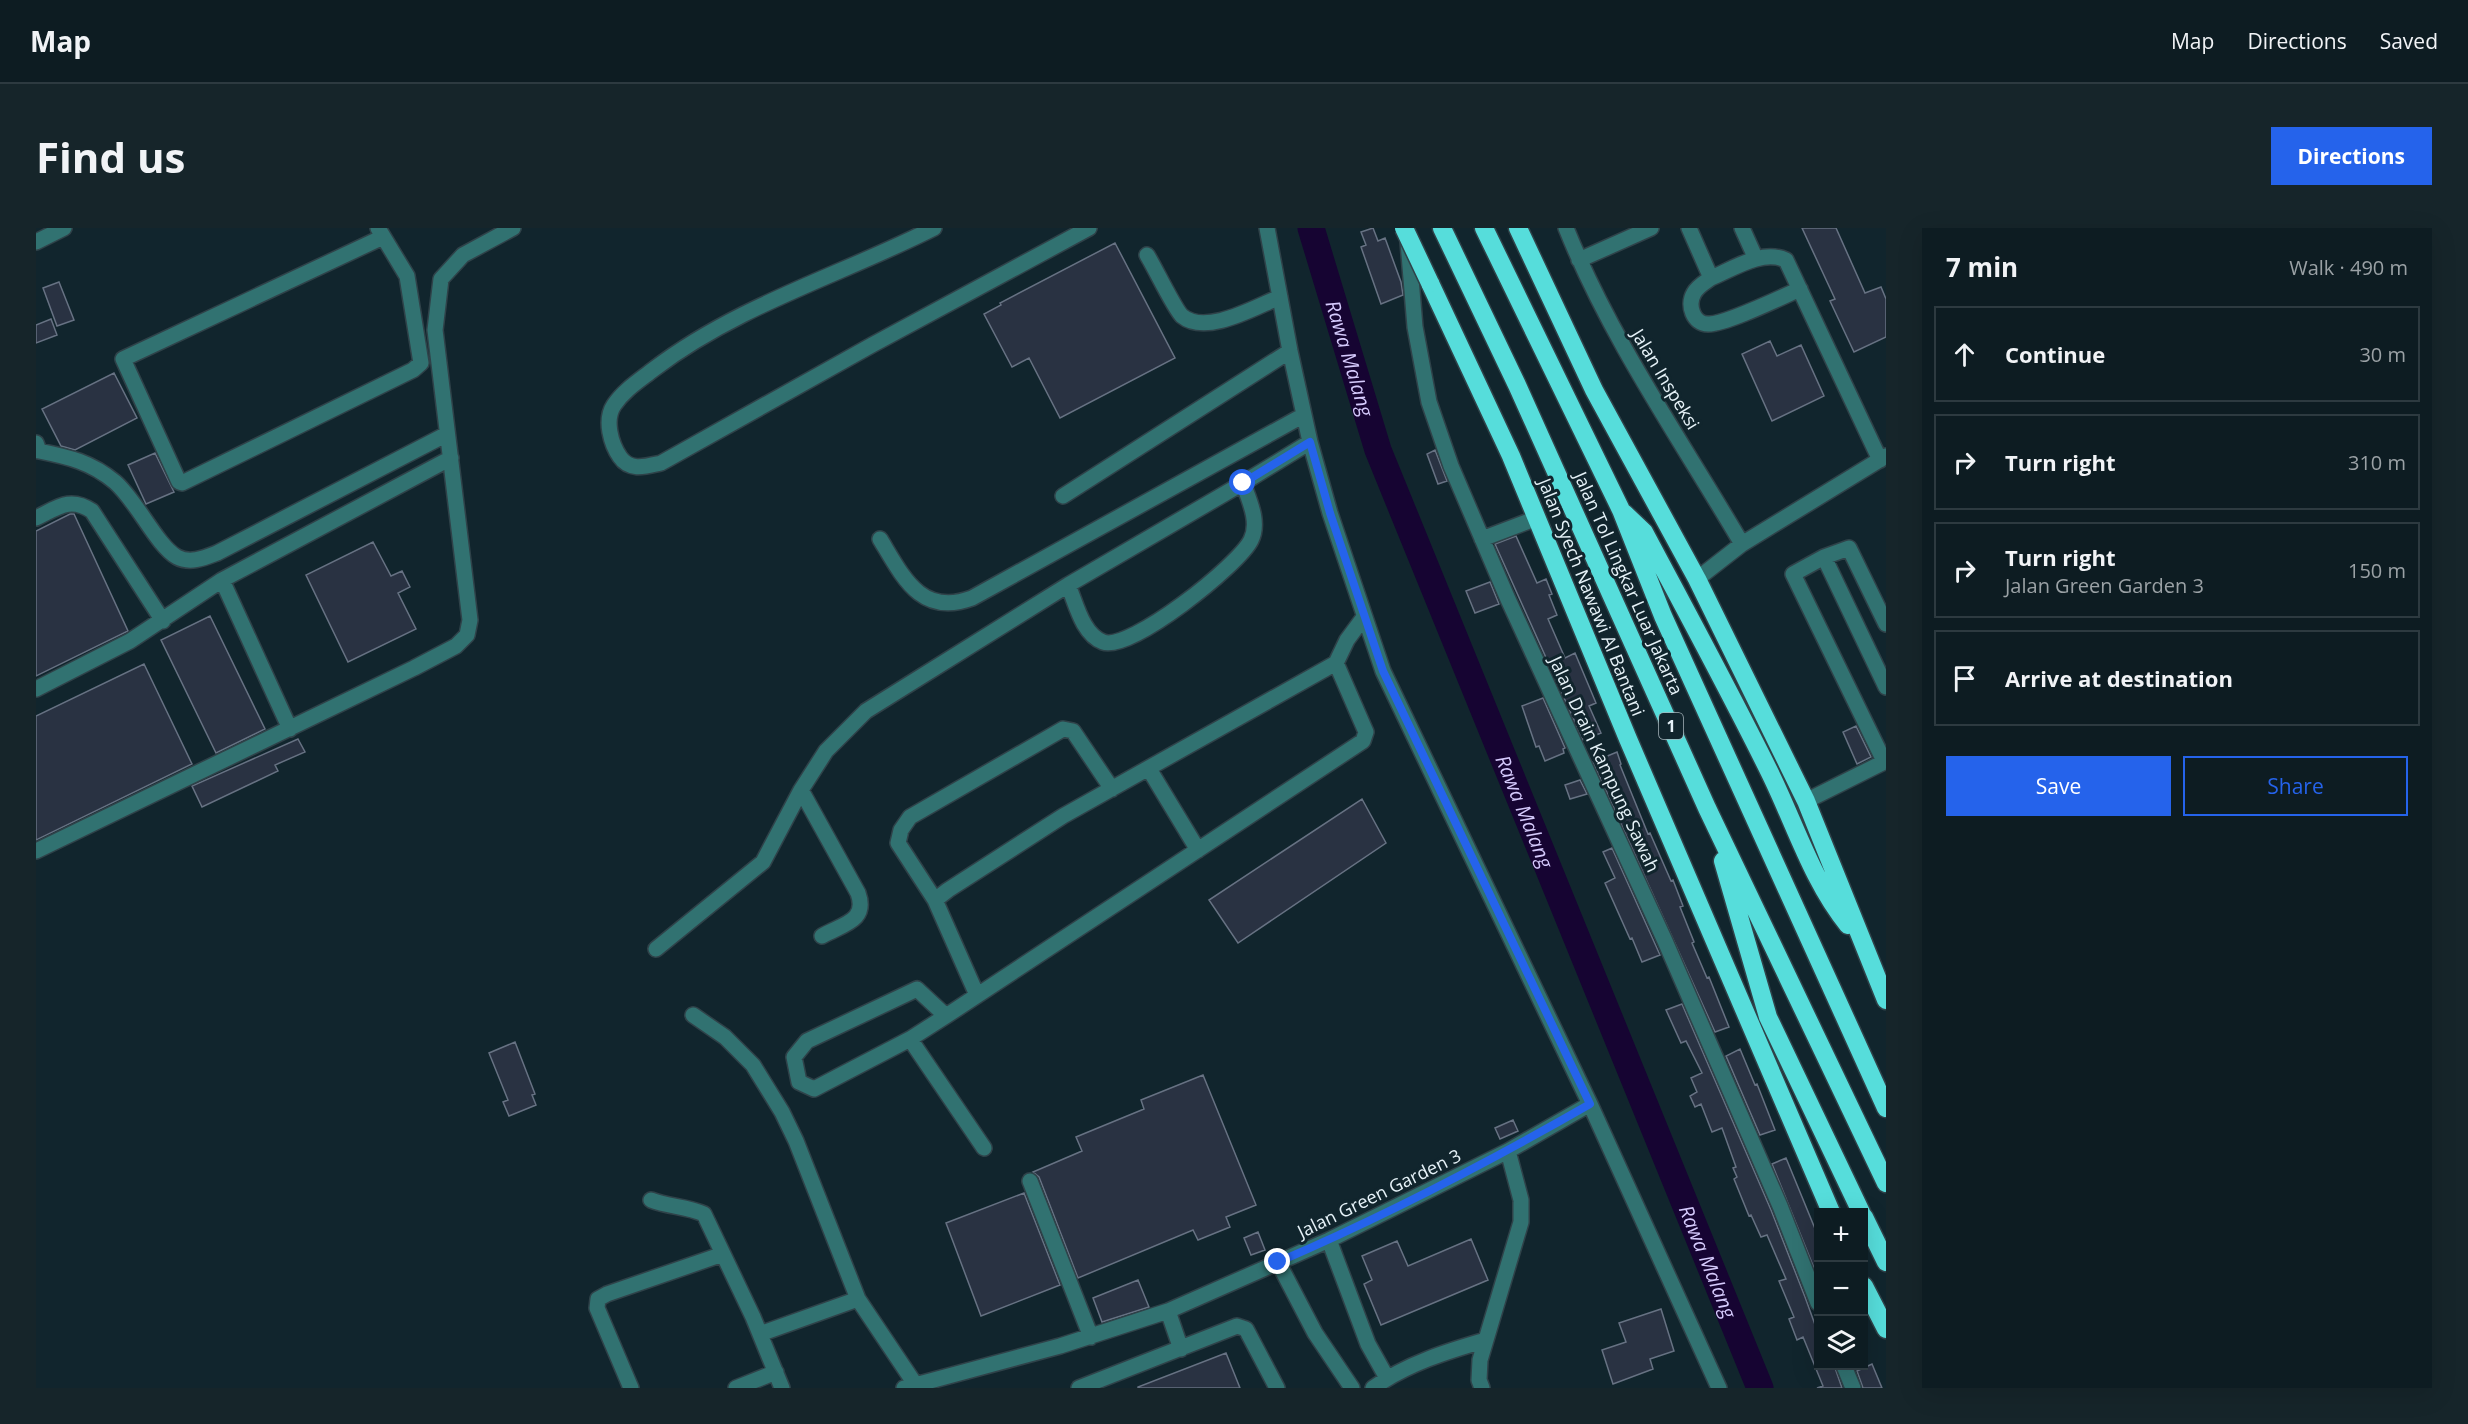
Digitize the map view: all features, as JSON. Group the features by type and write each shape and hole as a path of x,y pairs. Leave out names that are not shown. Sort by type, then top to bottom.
{"highway":[{"name":"Jalan Syech Nawawi Al Bantani","path":"1405,228 1511,456 1775,1086 1829,1208"},
{"name":"Jalan Tol Lingkar Luar Jakarta","path":"1442,228 1517,385 1707,808 1886,1184"},
{"name":"Jalan Tol Lingkar Luar Jakarta","path":"1484,228 1621,510 1663,616 1886,1108"},
{"path":"1521,234 1594,390 1698,579 1806,801 1886,1000"},
{"path":"1621,510 1644,532 1769,772 1815,869 1841,916 1860,940"},
{"path":"1707,808 1768,1017 1859,1208"},
{"path":"1868,1227 1886,1262"},
{"path":"1868,1295 1886,1329"}],"street":[{"path":"36,242 64,228"},
{"path":"36,851 414,668 456,646 467,634 470,620 435,330 441,279 463,255 513,228"},
{"path":"934,228 766,303 712,330 670,357 628,389 612,407 609,424 614,447 622,460 637,468 661,463 943,306 1089,228"},
{"path":"1267,228 1310,442 1330,513 1364,617 1388,681 1590,1104 1719,1388"},
{"name":"Jalan Drain Kampung Sawah","path":"1405,228 1415,327 1429,402 1451,466 1670,952 1780,1206 1814,1293"},
{"path":"1579,260 1651,228"},
{"path":"1689,228 1711,278"},
{"path":"1742,228 1756,259"},
{"name":"Jalan Inspeksi","path":"1570,230 1579,260 1629,360 1742,544"},
{"path":"380,233 407,276 421,363 413,370 182,483 178,482 123,359 380,233"},
{"path":"1147,255 1182,316 1200,324 1220,322 1280,297"},
{"path":"1698,579 1742,544 1883,458 1786,260 1772,256 1756,259 1711,278 1693,295 1690,305 1692,314 1699,322 1709,324 1723,321 1800,290"},
{"path":"1064,496 1290,351"},
{"path":"880,539 902,575 918,594 940,604 957,604 972,598 1304,415"},
{"path":"37,449 76,458 97,470 116,483 130,498 164,546 177,557 200,560 447,434"},
{"path":"656,949 763,862 801,790 826,751 866,711 1068,585 1310,442"},
{"path":"36,689 130,641 222,580 451,458"},
{"path":"1068,585 1086,629 1104,642 1119,642 1143,630 1213,581 1252,539 1254,521 1243,483"},
{"path":"36,518 73,502 82,504 92,511 163,621"},
{"path":"1482,539 1537,518"},
{"path":"1806,801 1885,761 1792,576 1824,557 1849,548 1886,624"},
{"path":"1824,557 1886,687"},
{"path":"222,580 290,729"},
{"path":"935,900 1063,816 1336,663 1347,640 1364,617"},
{"path":"946,1016 917,989 807,1041 794,1057 799,1082 814,1089 910,1039 946,1016 1363,741 1366,732 1336,663"},
{"path":"977,995 935,900 898,843 901,830 910,817 1063,729 1073,730 1112,789"},
{"path":"1149,769 1198,850"},
{"path":"801,790 862,904 857,916 822,936"},
{"path":"693,1015 725,1036 753,1065 782,1112 807,1167 858,1299 909,1386"},
{"path":"910,1039 984,1148"},
{"name":"Jalan Green Garden 3","path":"909,1386 1091,1336 1168,1311 1329,1240 1508,1151 1590,1104"},
{"path":"1482,1388 1479,1380 1480,1360 1521,1222 1521,1200 1508,1151"},
{"path":"1030,1180 1091,1336"},
{"path":"651,1200 670,1207 691,1208 704,1214 760,1334 782,1388"},
{"path":"1329,1240 1368,1344 1387,1378"},
{"path":"631,1388 597,1308 598,1299 723,1254"},
{"path":"1278,1262 1315,1333 1352,1388"},
{"path":"760,1334 858,1299"},
{"path":"1168,1311 1181,1349"},
{"path":"1079,1388 1237,1326 1246,1329 1277,1388"},
{"path":"1373,1388 1387,1378 1451,1350 1486,1340"},
{"path":"1846,1370 1853,1388"},
{"path":"736,1388 776,1372"}],"building":[{"path":"1373,228 1378,241 1385,238 1401,282 1403,295 1381,304 1361,247 1366,245 1361,232"},
{"path":"1802,228 1836,228 1865,293 1881,287 1886,299 1886,337 1854,352 1830,301 1835,299"},
{"path":"1115,243 1175,358 1060,418 1029,358 1012,367 984,314 1001,305 1000,303"},
{"path":"59,282 74,320 57,326 43,288"},
{"path":"51,319 57,335 36,343 36,325"},
{"path":"1770,341 1777,356 1801,345 1824,396 1772,421 1742,354"},
{"path":"114,373 137,418 75,450 61,446 42,409"},
{"path":"1435,450 1447,481 1438,484 1427,454"},
{"path":"155,453 174,492 146,504 128,465"},
{"path":"74,514 128,631 36,676 36,531"},
{"path":"1516,536 1537,583 1546,579 1552,594 1549,595 1557,615 1548,619 1565,658 1575,653 1596,703 1589,706 1601,733 1583,740 1495,544"},
{"path":"373,542 391,576 402,571 410,587 398,593 416,629 348,662 306,575"},
{"path":"1490,582 1499,604 1475,613 1466,591"},
{"path":"210,616 265,729 216,753 161,640"},
{"path":"144,664 192,764 36,840 36,716"},
{"path":"1543,698 1565,748 1564,753 1545,761 1539,746 1536,747 1522,706"},
{"path":"1856,726 1871,757 1857,764 1843,732"},
{"path":"298,739 305,752 275,765 278,771 202,807 192,786"},
{"path":"1617,752 1648,834 1650,833 1671,881 1673,880 1683,906 1680,907 1694,942 1692,943 1707,978 1709,977 1729,1027 1715,1032 1593,762"},
{"path":"1580,780 1587,794 1570,799 1565,785"},
{"path":"1362,799 1386,843 1238,943 1209,900"},
{"path":"1612,848 1660,955 1642,962 1605,883 1615,878 1603,852"},
{"path":"1682,1004 1771,1210 1814,1322 1814,1364 1803,1337 1797,1340 1789,1319 1794,1317 1779,1281 1786,1279 1767,1235 1761,1237 1751,1215 1749,1216 1734,1179 1737,1177 1733,1168 1736,1167 1722,1128 1712,1132 1701,1104 1695,1107 1690,1096 1697,1092 1691,1078 1702,1073 1686,1041 1681,1043 1666,1010"},
{"path":"515,1042 535,1094 532,1095 536,1105 509,1116 503,1102 508,1100 489,1053"},
{"path":"1740,1049 1775,1130 1760,1135 1726,1056"},
{"path":"1203,1075 1256,1205 1226,1217 1230,1227 1198,1240 1193,1230 1078,1278 1039,1177 1033,1172 1082,1151 1076,1137 1144,1109 1141,1100"},
{"path":"1513,1120 1518,1131 1500,1139 1495,1128"},
{"path":"1786,1158 1814,1226 1814,1268 1772,1164"},
{"path":"1024,1193 1060,1285 981,1316 946,1223"},
{"path":"1258,1232 1265,1250 1251,1255 1244,1238"},
{"path":"1471,1239 1488,1280 1381,1325 1364,1284 1372,1280 1362,1256 1397,1241 1408,1266"},
{"path":"1138,1280 1149,1307 1102,1322 1093,1298"},
{"path":"1661,1309 1674,1351 1650,1359 1653,1369 1613,1384 1602,1350 1626,1342 1619,1323"},
{"path":"1226,1353 1240,1388 1138,1388 1138,1387"},
{"path":"1872,1364 1882,1388 1863,1388 1857,1371 1868,1370 1868,1366"},
{"path":"1816,1370 1836,1370 1842,1388 1817,1388 1823,1386"}],"waterway":[{"name":"Rawa Malang","path":"1311,228 1378,450 1760,1388"}],"route":[{"path":"1243,483 1310,442 1330,513 1383,671 1590,1104 1508,1151 1329,1240 1278,1262"}]}
